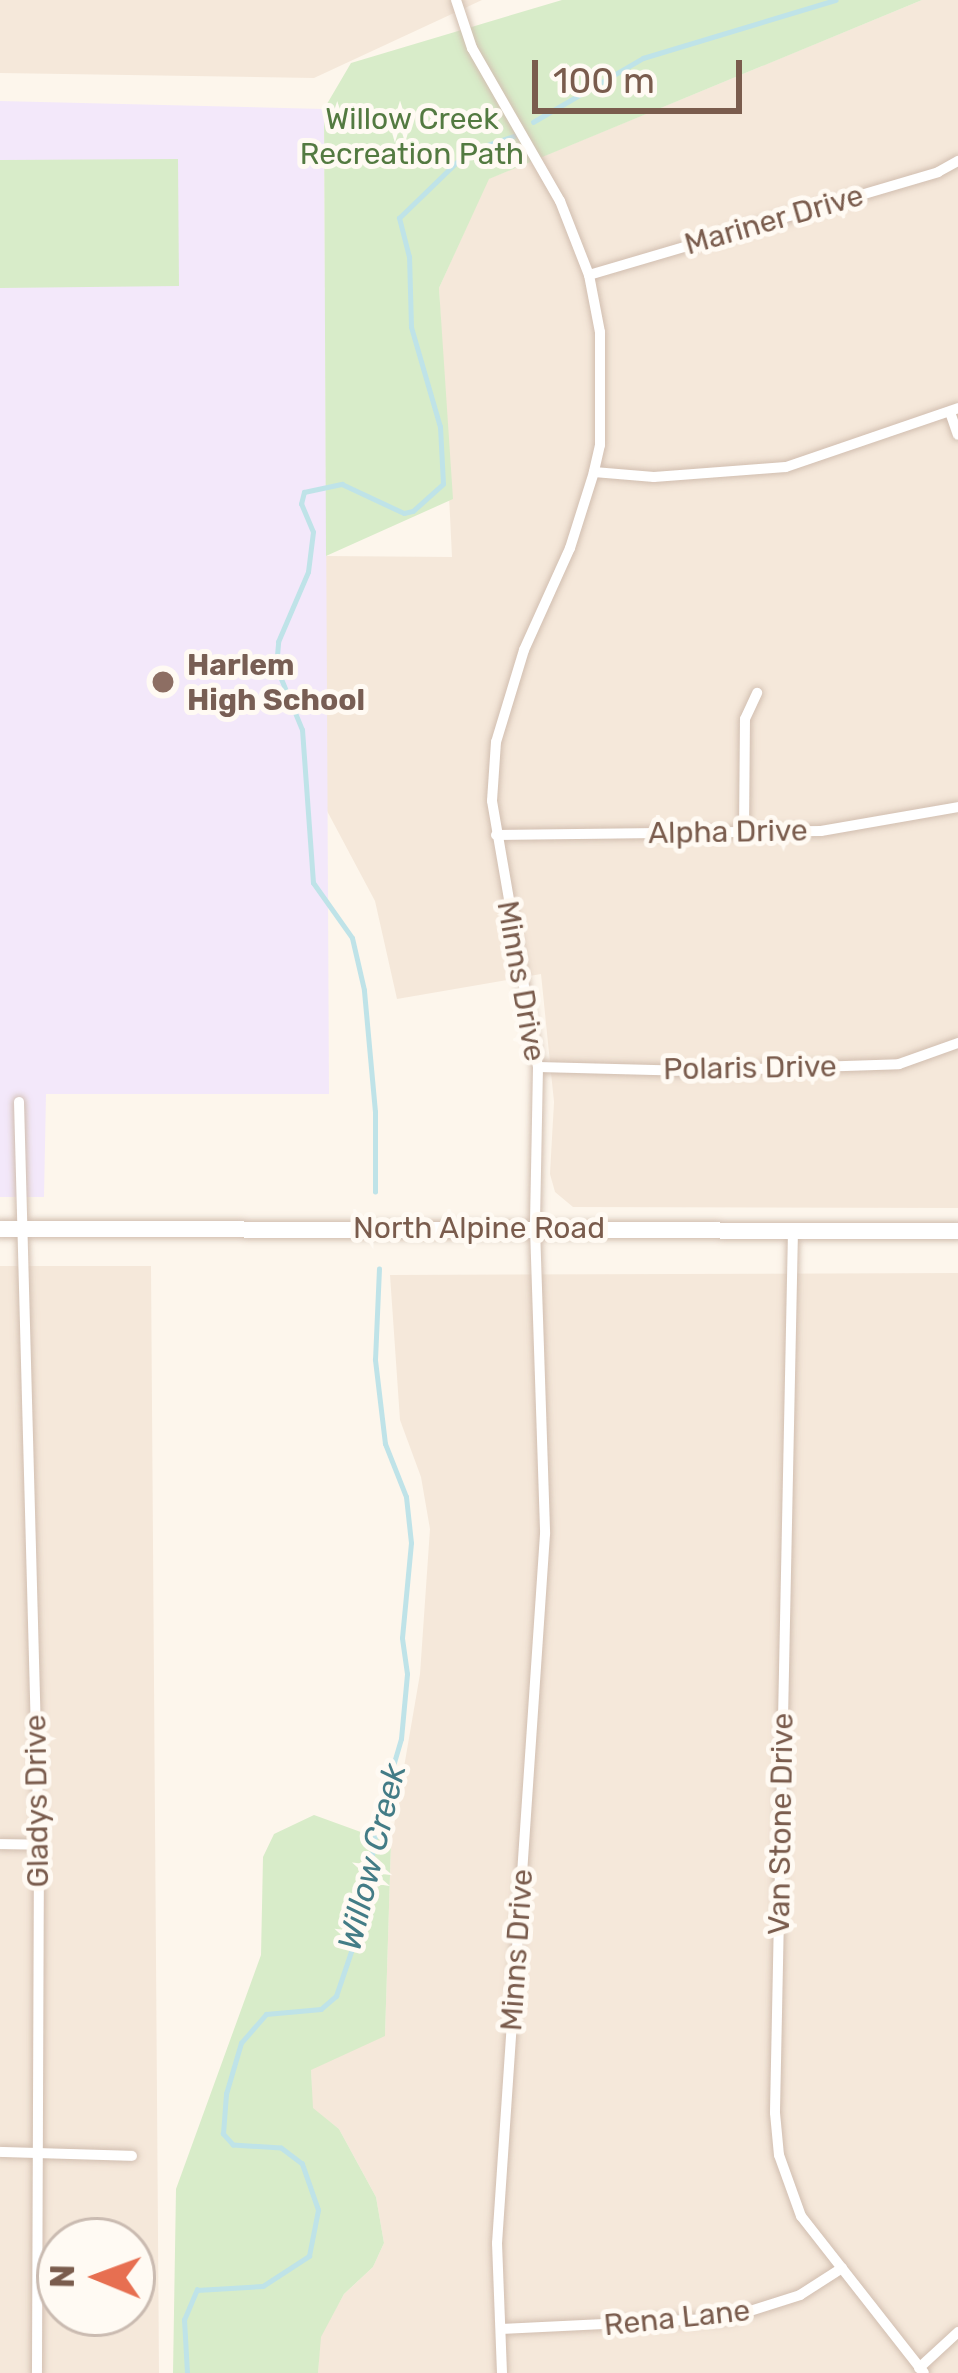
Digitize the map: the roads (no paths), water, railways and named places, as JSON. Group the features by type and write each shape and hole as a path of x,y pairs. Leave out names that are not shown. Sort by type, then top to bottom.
{"main road":[{"name":"North Alpine Road","path":"0,1229 958,1231"}],"street":[{"name":"Minns Drive","path":"456,0 472,47 543,166 589,275 600,332 600,445 594,472 569,548 524,650 496,742 496,835 538,1067 535,1228 545,1534 497,2243 502,2373"},
{"name":"Mariner Drive","path":"589,275 938,172 958,161"},
{"path":"594,472 654,476 785,467 954,410 958,435"},
{"path":"743,832 746,719 758,693"},
{"name":"Alpha Drive","path":"496,835 821,831 958,807"},
{"name":"Polaris Drive","path":"538,1067 692,1071 898,1064 958,1043"},
{"name":"Gladys Drive","path":"19,1102 39,1845 34,2151 37,2373"},
{"name":"Van Stone Drive","path":"793,1230 775,2113 779,2155 801,2216 921,2371"},
{"path":"0,1844 39,1845"},
{"path":"0,2152 132,2156"},
{"name":"Rena Lane","path":"501,2330 728,2318 800,2295 842,2268"},
{"path":"921,2371 958,2332"}],"waterway":[{"name":"Willow Creek","path":"533,122 643,58 835,0"},
{"name":"Willow Creek","path":"375,1192 375,1112 364,990 352,938 313,883 302,730 276,667 278,642 308,572 313,532 301,504 304,492 342,484 404,513 413,511 443,484 440,427 411,327 409,257 399,218 467,152 514,136"},
{"name":"Willow Creek","path":"187,2373 184,2320 197,2290 263,2286 309,2256 318,2210 302,2164 281,2148 233,2145 223,2134 226,2094 241,2043 266,2014 321,2009 336,1996 362,1919 378,1817 401,1739 407,1674 402,1638 411,1543 406,1497 385,1444 375,1360 379,1269"}],"place":[{"name":"Harlem High School","path":"163,682"}],"park label":[{"name":"Willow Creek Recreation Path","path":"412,136"}]}
